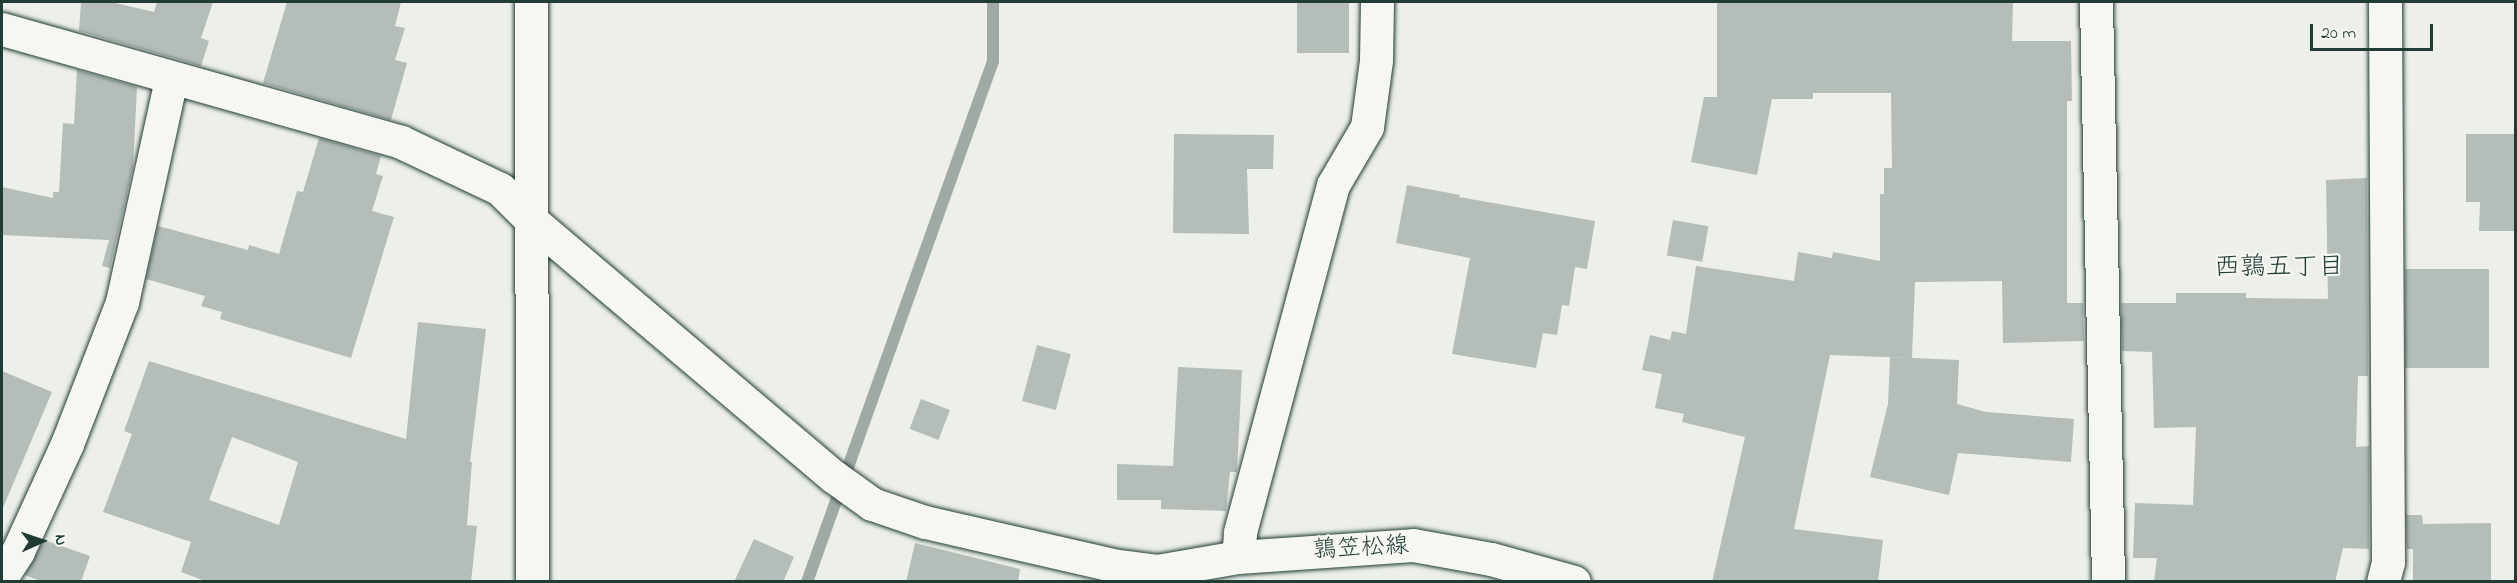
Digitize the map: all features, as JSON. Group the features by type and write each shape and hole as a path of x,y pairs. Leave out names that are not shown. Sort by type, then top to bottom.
{"street":[{"path":"531,2 531,582"},
{"path":"1238,557 1240,532 1333,185 1367,127 1376,60 1377,2"},
{"path":"2096,2 2108,582"},
{"path":"2383,582 2388,562 2385,2"},
{"name":"鶉笠松線","path":"2,29 171,79 401,142 500,189 531,220 833,476 872,504 925,522 1156,576 1238,557 1413,545 1491,559 1574,582"},
{"path":"2,576 18,550 66,444 122,302 171,79"}],"building":[{"path":"81,2 111,2 154,12 157,2 213,2 201,38 209,41 201,66 79,31"},
{"path":"287,2 401,2 395,26 405,28 395,60 407,63 391,120 263,83"},
{"path":"1297,2 1349,2 1349,53 1297,53"},
{"path":"1717,2 2013,2 2012,41 2071,41 2072,101 2067,101 2067,303 2083,303 2084,341 2003,343 2002,281 1915,282 1912,358 1830,355 1794,529 1883,540 1878,582 1712,582 1745,437 1682,422 1684,414 1655,408 1662,374 1642,370 1650,335 1670,340 1672,331 1686,334 1696,266 1794,281 1798,252 1832,258 1833,252 1880,261 1880,194 1884,194 1884,168 1892,168 1891,93 1813,93 1813,99 1772,99 1757,175 1691,162 1704,97 1717,97"},
{"path":"77,70 137,87 133,167 110,268 102,266 109,240 2,235 2,187 53,198 53,192 59,192 63,123 74,124"},
{"path":"1174,134 1274,135 1273,169 1247,169 1249,234 1173,233"},
{"path":"2466,134 2516,134 2516,231 2479,231 2480,202 2466,202"},
{"path":"319,138 381,156 376,174 383,176 372,211 394,217 351,358 220,319 222,312 201,306 205,296 146,279 158,226 248,250 249,245 279,254 297,191 303,192"},
{"path":"2367,178 2368,376 2358,376 2356,447 2369,446 2369,549 2343,548 2335,582 2154,582 2157,558 2133,558 2135,503 2193,505 2196,427 2154,428 2152,352 2122,351 2121,303 2176,303 2176,293 2246,293 2246,298 2328,299 2326,180"},
{"path":"1407,185 1460,195 1459,197 1595,221 1587,269 1575,267 1569,306 1562,305 1557,335 1543,333 1536,368 1452,354 1470,258 1396,243"},
{"path":"1673,220 1708,226 1702,262 1667,255"},
{"path":"2405,269 2489,269 2489,368 2405,368"},
{"path":"418,322 486,329 470,462 472,462 467,525 477,526 471,582 208,582 181,572 191,542 103,512 132,434 124,431 149,361 406,439","holes":["232,437 298,462 279,525 209,500"]},
{"path":"1037,345 1071,354 1056,410 1022,401"},
{"path":"1890,357 1959,360 1957,404 1986,412 2074,419 2071,462 1958,453 1949,495 1870,477 1888,404"},
{"path":"1178,367 1242,370 1237,472 1230,472 1226,511 1161,509 1161,500 1117,500 1117,464 1173,466"},
{"path":"2,371 52,392 2,510"},
{"path":"921,399 950,410 938,440 910,429"},
{"path":"2406,515 2422,515 2423,524 2491,523 2491,582 2413,582 2413,549 2407,549"},
{"path":"754,539 794,557 783,582 734,582"},
{"path":"44,540 90,556 81,582 43,582 25,575"},
{"path":"915,543 1020,569 1018,582 906,582"}],"waterway":[{"path":"807,582 993,61 993,2"}],"district":[{"name":"西鶉五丁目","path":"2279,269"}]}
